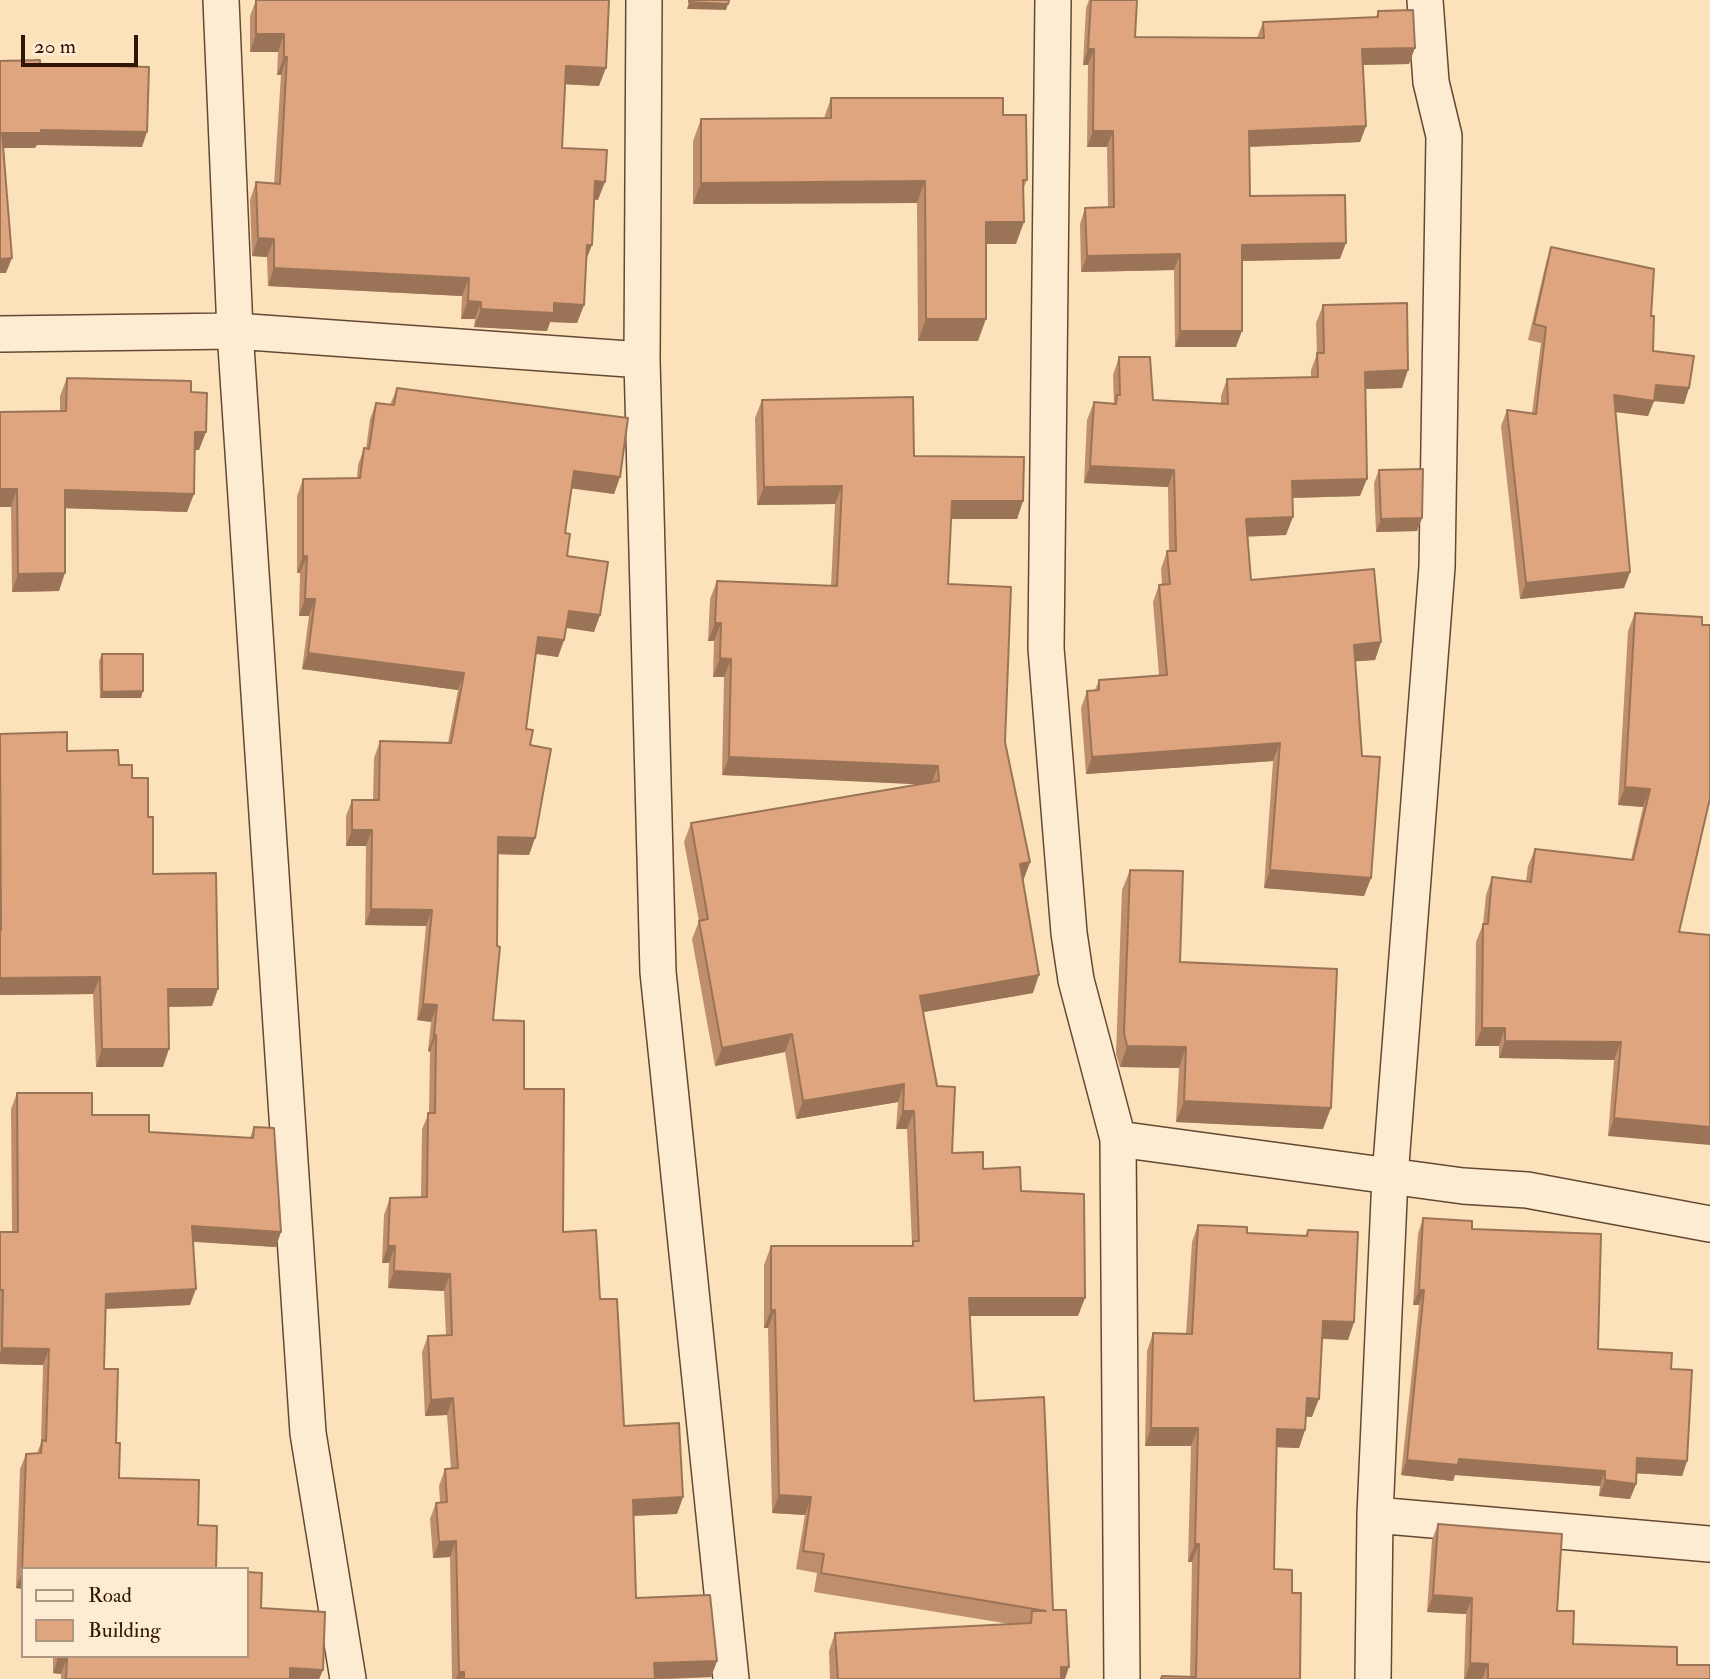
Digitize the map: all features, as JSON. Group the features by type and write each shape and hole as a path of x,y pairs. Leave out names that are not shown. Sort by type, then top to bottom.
{"street":[{"path":"221,0 235,331 308,1433 348,1679"},
{"path":"644,0 642,360 657,972 731,1679"},
{"path":"1053,0 1046,648 1069,933 1076,979 1118,1139 1122,1679"},
{"path":"1373,1679 1375,1515 1390,1177 1437,567 1444,136 1431,82 1425,0"},
{"path":"0,334 235,331 642,360"},
{"path":"1118,1139 1390,1177 1527,1190 1710,1224"},
{"path":"1375,1515 1710,1544"}],"building":[{"path":"256,0 609,0 606,68 566,66 562,148 607,150 605,182 595,181 592,245 587,245 584,305 554,303 554,313 481,309 481,302 468,301 469,278 274,268 274,239 258,238 256,182 280,184 287,57 284,57 284,34 256,34"},
{"path":"689,0 729,0 728,4"},
{"path":"1091,0 1137,0 1135,37 1264,38 1263,22 1378,17 1378,11 1413,10 1415,48 1362,49 1366,126 1249,131 1250,196 1345,195 1346,243 1242,245 1242,331 1180,331 1180,254 1087,256 1085,208 1114,207 1113,131 1093,131 1094,49 1088,49"},
{"path":"40,60 40,64 149,67 147,132 41,130 41,133 2,133 12,258 0,259 0,61"},
{"path":"831,98 1003,98 1003,115 1026,115 1027,180 1023,180 1024,222 986,222 986,319 926,319 925,181 701,183 701,119 831,118"},
{"path":"1551,247 1654,269 1651,316 1654,316 1653,351 1694,356 1689,388 1656,385 1654,401 1614,395 1630,572 1526,583 1507,410 1536,414 1546,327 1534,324"},
{"path":"1407,303 1408,370 1365,372 1367,479 1292,481 1293,517 1246,519 1251,580 1374,569 1381,642 1354,645 1362,756 1380,757 1371,878 1270,870 1280,743 1092,757 1087,691 1099,690 1099,680 1167,675 1159,585 1170,584 1167,551 1176,551 1174,470 1090,466 1094,402 1116,404 1117,395 1120,395 1119,357 1150,357 1153,400 1228,404 1227,379 1318,377 1317,353 1324,353 1323,305"},
{"path":"67,378 191,381 191,392 207,393 206,432 195,432 194,494 65,490 65,573 18,574 17,489 0,489 0,412 66,411"},
{"path":"397,388 628,418 620,477 574,471 565,533 570,534 567,556 608,562 600,615 569,611 564,640 538,637 526,729 533,730 530,745 551,749 535,838 498,837 497,946 500,947 493,1020 524,1021 524,1089 564,1089 563,1232 596,1230 600,1299 617,1299 624,1426 679,1423 683,1497 633,1500 636,1598 710,1595 717,1661 654,1663 655,1679 464,1679 464,1672 459,1672 456,1541 439,1542 436,1503 447,1502 445,1469 458,1468 453,1398 431,1400 428,1336 452,1335 450,1274 394,1271 395,1246 388,1246 390,1198 427,1197 428,1113 435,1113 434,1035 437,1005 423,1004 432,910 371,909 372,830 352,830 352,800 379,800 380,741 451,743 464,673 308,653 315,599 305,599 307,556 303,556 303,479 360,478 364,448 369,449 376,403 394,405"},
{"path":"913,397 914,456 1024,457 1023,501 952,501 948,584 1011,587 1005,742 1030,862 1020,864 1039,975 920,996 937,1086 955,1087 952,1153 983,1152 983,1169 1020,1167 1021,1191 1084,1194 1085,1298 969,1298 974,1401 1044,1397 1053,1610 1066,1610 1069,1667 1061,1667 1061,1679 838,1679 835,1633 1031,1623 1032,1611 1046,1611 821,1573 824,1554 803,1551 811,1497 779,1495 771,1246 913,1246 913,1241 919,1241 914,1111 903,1111 904,1084 803,1101 792,1034 722,1048 699,921 708,919 691,823 939,781 938,766 729,757 731,659 720,658 721,623 715,623 717,581 837,586 842,486 764,487 762,400"},
{"path":"1423,469 1422,518 1381,519 1379,470"},
{"path":"1635,613 1702,617 1702,625 1710,625 1710,798 1679,932 1710,935 1710,1127 1614,1118 1621,1042 1505,1041 1505,1028 1482,1028 1483,924 1488,924 1492,877 1531,882 1535,849 1633,860 1650,789 1625,787"},
{"path":"102,654 143,654 143,691 102,692"},
{"path":"67,732 67,751 118,750 119,765 132,765 132,778 148,778 148,817 153,817 153,874 216,873 218,989 168,989 169,1049 102,1049 100,977 0,978 0,734"},
{"path":"1130,870 1183,871 1180,962 1337,969 1331,1108 1184,1101 1186,1047 1127,1046 1124,1033"},
{"path":"17,1093 92,1093 92,1115 149,1115 149,1132 253,1138 254,1127 274,1128 281,1232 192,1226 196,1289 106,1294 104,1369 118,1369 116,1443 120,1443 119,1478 199,1480 198,1525 217,1526 216,1567 22,1567 26,1454 41,1453 42,1440 46,1441 49,1349 2,1348 0,1232 18,1232"},
{"path":"1423,1218 1472,1221 1472,1229 1601,1234 1598,1349 1672,1353 1671,1369 1692,1370 1687,1461 1637,1458 1636,1484 1605,1480 1605,1471 1459,1459 1458,1465 1407,1460 1424,1290 1419,1290"},
{"path":"1198,1225 1247,1227 1247,1233 1307,1236 1308,1230 1358,1232 1354,1322 1323,1321 1319,1399 1307,1398 1305,1430 1277,1429 1274,1569 1292,1570 1292,1593 1301,1593 1300,1679 1161,1679 1162,1676 1196,1677 1198,1428 1151,1428 1153,1333 1192,1334"},
{"path":"1438,1524 1562,1534 1557,1611 1574,1611 1573,1644 1677,1647 1677,1665 1710,1665 1710,1679 1488,1679 1488,1664 1470,1663 1472,1598 1433,1595"},
{"path":"248,1572 262,1573 261,1608 325,1612 323,1670 290,1668 290,1679 66,1679 67,1658 248,1658"}]}
